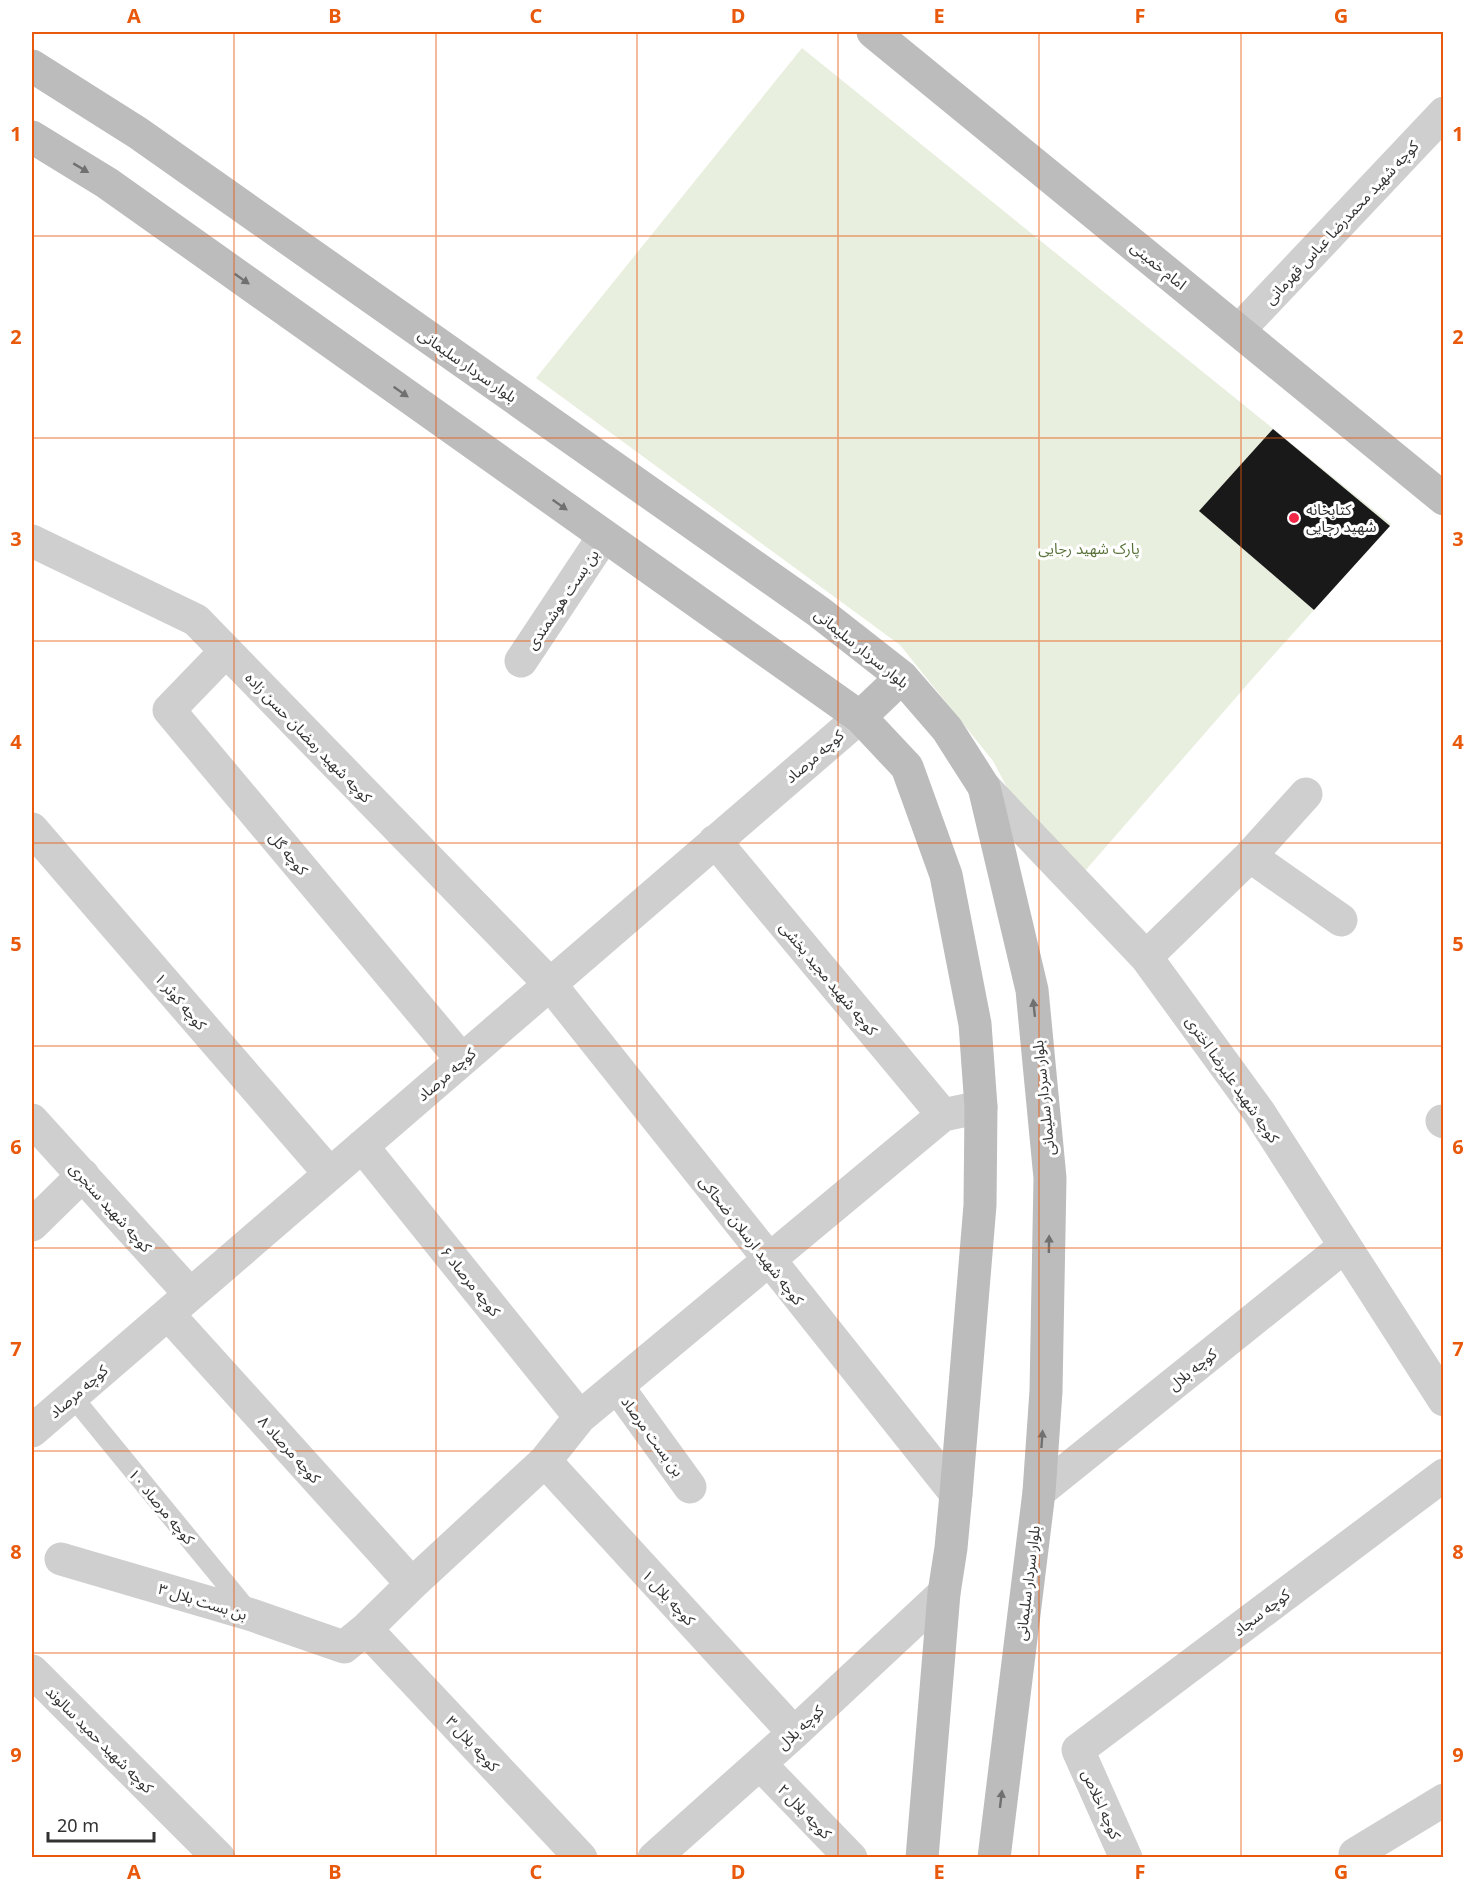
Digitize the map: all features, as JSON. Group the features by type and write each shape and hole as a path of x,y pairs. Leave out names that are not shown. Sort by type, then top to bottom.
{"main road":[{"name":"امام خمینی","path":"873,32 1443,498"},
{"name":"بلوار سردار سلیمانی","path":"32,66 138,133 819,612 902,677 947,729 984,787 1032,990 1050,1178 1046,1390 1039,1492 994,1857"},
{"path":"32,137 107,183 860,717 907,767 946,875 975,1024 981,1107 980,1205 922,1857"},
{"path":"860,717 902,677"}],"street":[{"name":"کوچه شهید محمدرضا عباس قهرمانی","path":"1239,330 1443,113"},
{"name":"بن بست هوشمندی","path":"521,661 604,536"},
{"name":"کوچه شهید رمضان حسن زاده","path":"32,541 196,620 550,984"},
{"name":"کوچه گل","path":"226,651 169,710 462,1060"},
{"name":"کوچه مرصاد","path":"32,1431 860,717"},
{"name":"کوچه شهید علیرضا اختری","path":"984,787 1146,957 1259,1112 1443,1400"},
{"path":"1146,957 1250,856 1306,794"},
{"name":"کوچه کوثر ۱","path":"32,829 330,1174"},
{"name":"کوچه شهید مجید بخشی","path":"716,841 943,1115"},
{"path":"1250,856 1341,920"},
{"name":"کوچه شهید ارسلان ضحاکی","path":"550,984 956,1494"},
{"path":"355,1638 545,1461 580,1417 943,1115 981,1107"},
{"name":"کوچه شهید سنجری","path":"32,1120 83,1175 179,1304"},
{"name":"کوچه مرصاد ۶","path":"362,1146 580,1417"},
{"path":"32,1225 83,1175"},
{"name":"کوچه بلال","path":"1039,1492 1345,1246"},
{"name":"کوچه مرصاد ۸","path":"179,1304 412,1584"},
{"name":"بن بست مرصاد","path":"617,1386 690,1487"},
{"name":"کوچه بلال ۱","path":"545,1461 794,1733"},
{"name":"کوچه سجاد","path":"1078,1750 1443,1475"},
{"name":"بن بست بلال ۳","path":"61,1558 252,1615 355,1638"},
{"name":"کوچه بلال","path":"654,1857 760,1764 944,1593"},
{"name":"کوچه بلال ۳","path":"355,1638 580,1857"},
{"name":"کوچه شهید حمید سالوند","path":"32,1671 219,1857"},
{"name":"کوچه اخلاص","path":"1078,1750 1126,1857"},
{"name":"کوچه بلال ۲","path":"760,1764 851,1857"},
{"path":"1355,1854 1443,1800"}],"lane":[{"name":"کوچه مرصاد ۱۰","path":"72,1396 252,1615"}],"green space":[{"name":"پارک شهید رجایی","path":"802,48 1391,524 1064,895 993,761 900,645 536,378"}],"building":[{"name":"کتابخانه شهید رجایی","path":"1273,429 1390,526 1314,610 1199,511"}],"place":[{"name":"کتابخانه شهید رجایی","path":"1294,518"}]}
